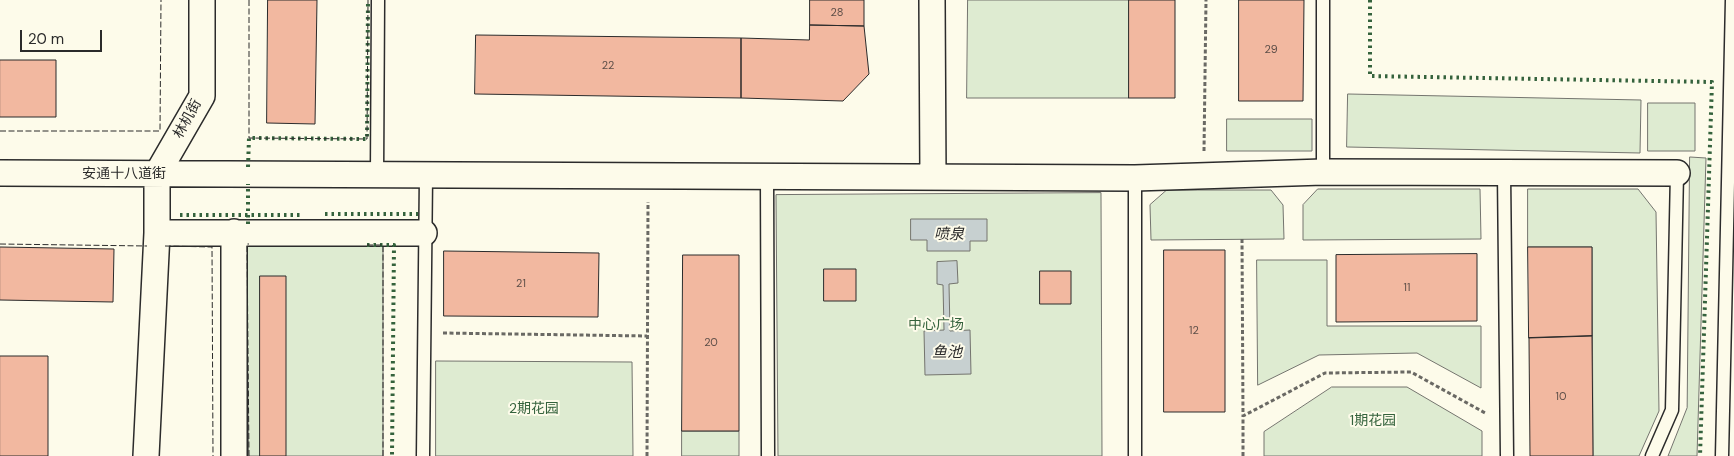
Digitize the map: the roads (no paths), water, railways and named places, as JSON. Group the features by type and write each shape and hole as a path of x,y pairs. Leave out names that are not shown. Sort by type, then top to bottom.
{"street":[{"name":"林机街","path":"157,174 202,96 202,0"},
{"path":"932,0 933,177"},
{"name":"安通十八道街","path":"0,173 1135,178 1323,172 1677,173"},
{"path":"146,456 157,233 157,174"},
{"path":"234,232 234,456"},
{"path":"157,233 424,233"}],"lane":[{"path":"377,175 378,0"},
{"path":"1323,0 1323,172"},
{"path":"1722,456 1732,0"},
{"path":"1504,173 1506,456"},
{"path":"1652,456 1672,410 1677,173"},
{"path":"423,456 426,176"},
{"path":"767,176 768,456"},
{"path":"1135,178 1135,456"}],"water":[{"name":"喷泉","path":"911,219 987,219 987,241 970,241 970,251 927,251 927,240 911,240"},
{"name":"鱼池","path":"957,261 958,283 949,284 950,331 970,330 971,374 925,375 924,331 944,330 943,285 937,284 937,262"}],"park label":[{"name":"中心广场","path":"936,325"},
{"name":"2期花园","path":"534,409"},
{"name":"1期花园","path":"1373,421"}]}
